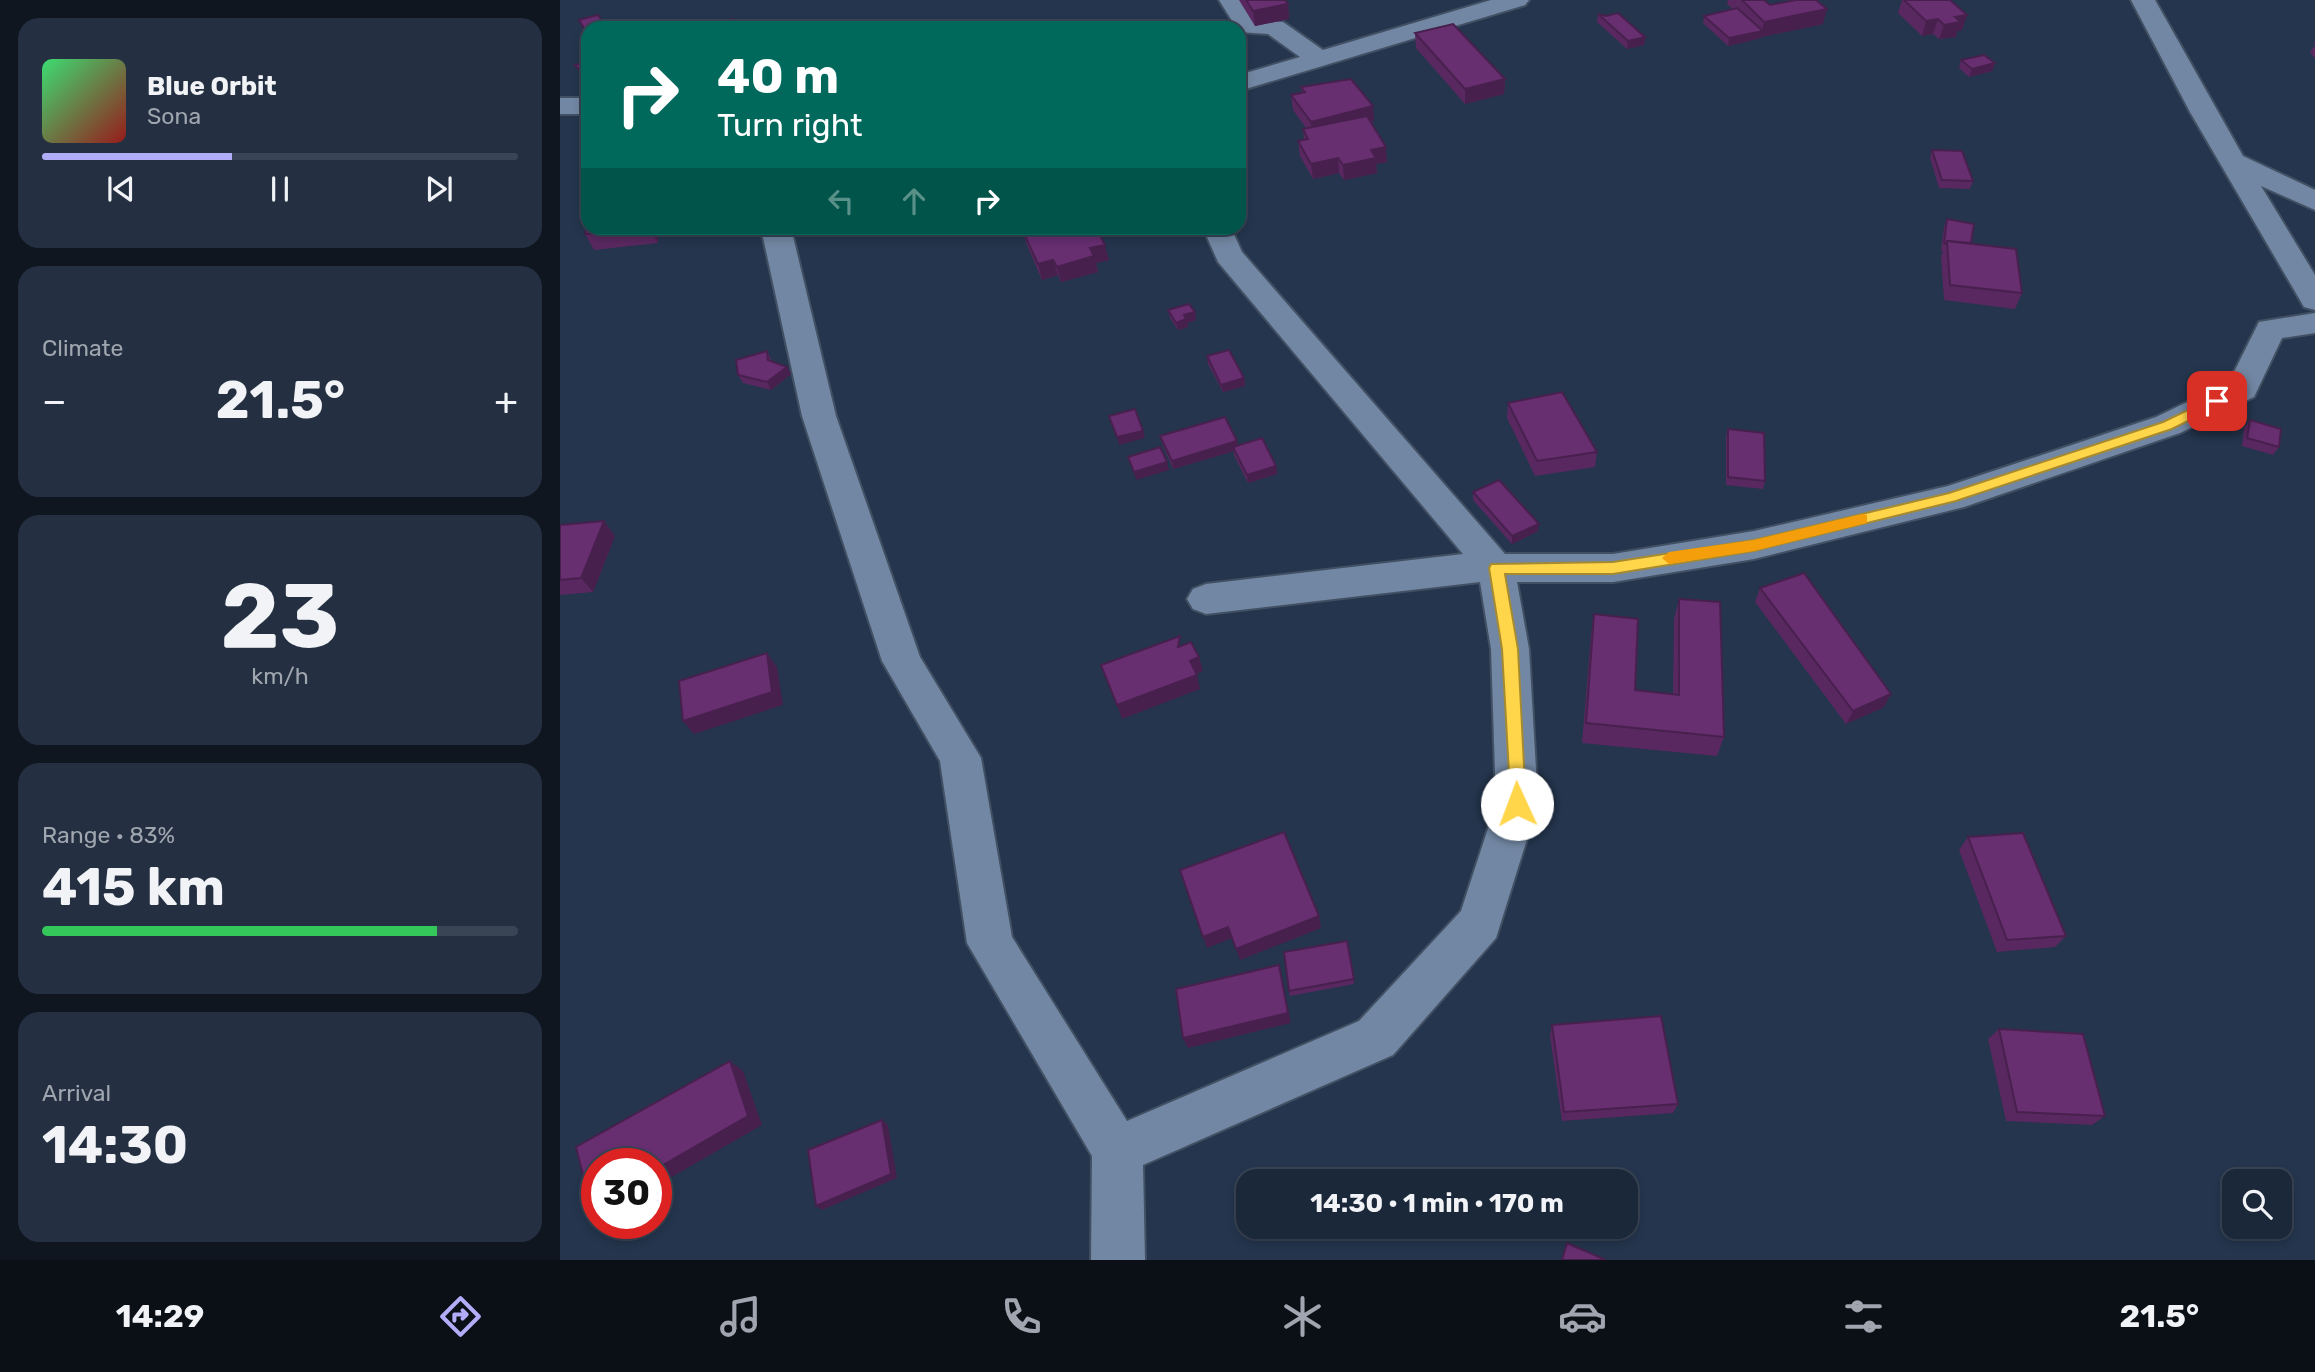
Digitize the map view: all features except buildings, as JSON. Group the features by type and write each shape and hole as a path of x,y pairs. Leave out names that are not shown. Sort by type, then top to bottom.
{"street":[{"path":"1231,0 1244,21"},
{"path":"1246,81 1517,0"},
{"path":"2143,0 2232,161 2315,300"},
{"path":"1246,24 1248,27 1274,27 1320,60"},
{"path":"560,106 581,106"},
{"path":"2232,161 2315,201"},
{"path":"778,235 819,416 902,661 960,758 990,943 1117,1151 1118,1260"},
{"path":"1117,1151 1376,1038 1479,923 1517,804 1510,649 1496,568 1229,255 1220,235"},
{"path":"1206,599 1467,568 1613,568 1754,545 1951,498 2071,460 2180,419 2242,389 2270,329 2315,323"}],"slow traffic":[{"path":"1669,558 1754,545 1862,519"}],"route":[{"path":"1517,804 1510,649 1496,568 1613,568 1754,545 1951,498 2071,460 2168,425 2217,401"}]}
